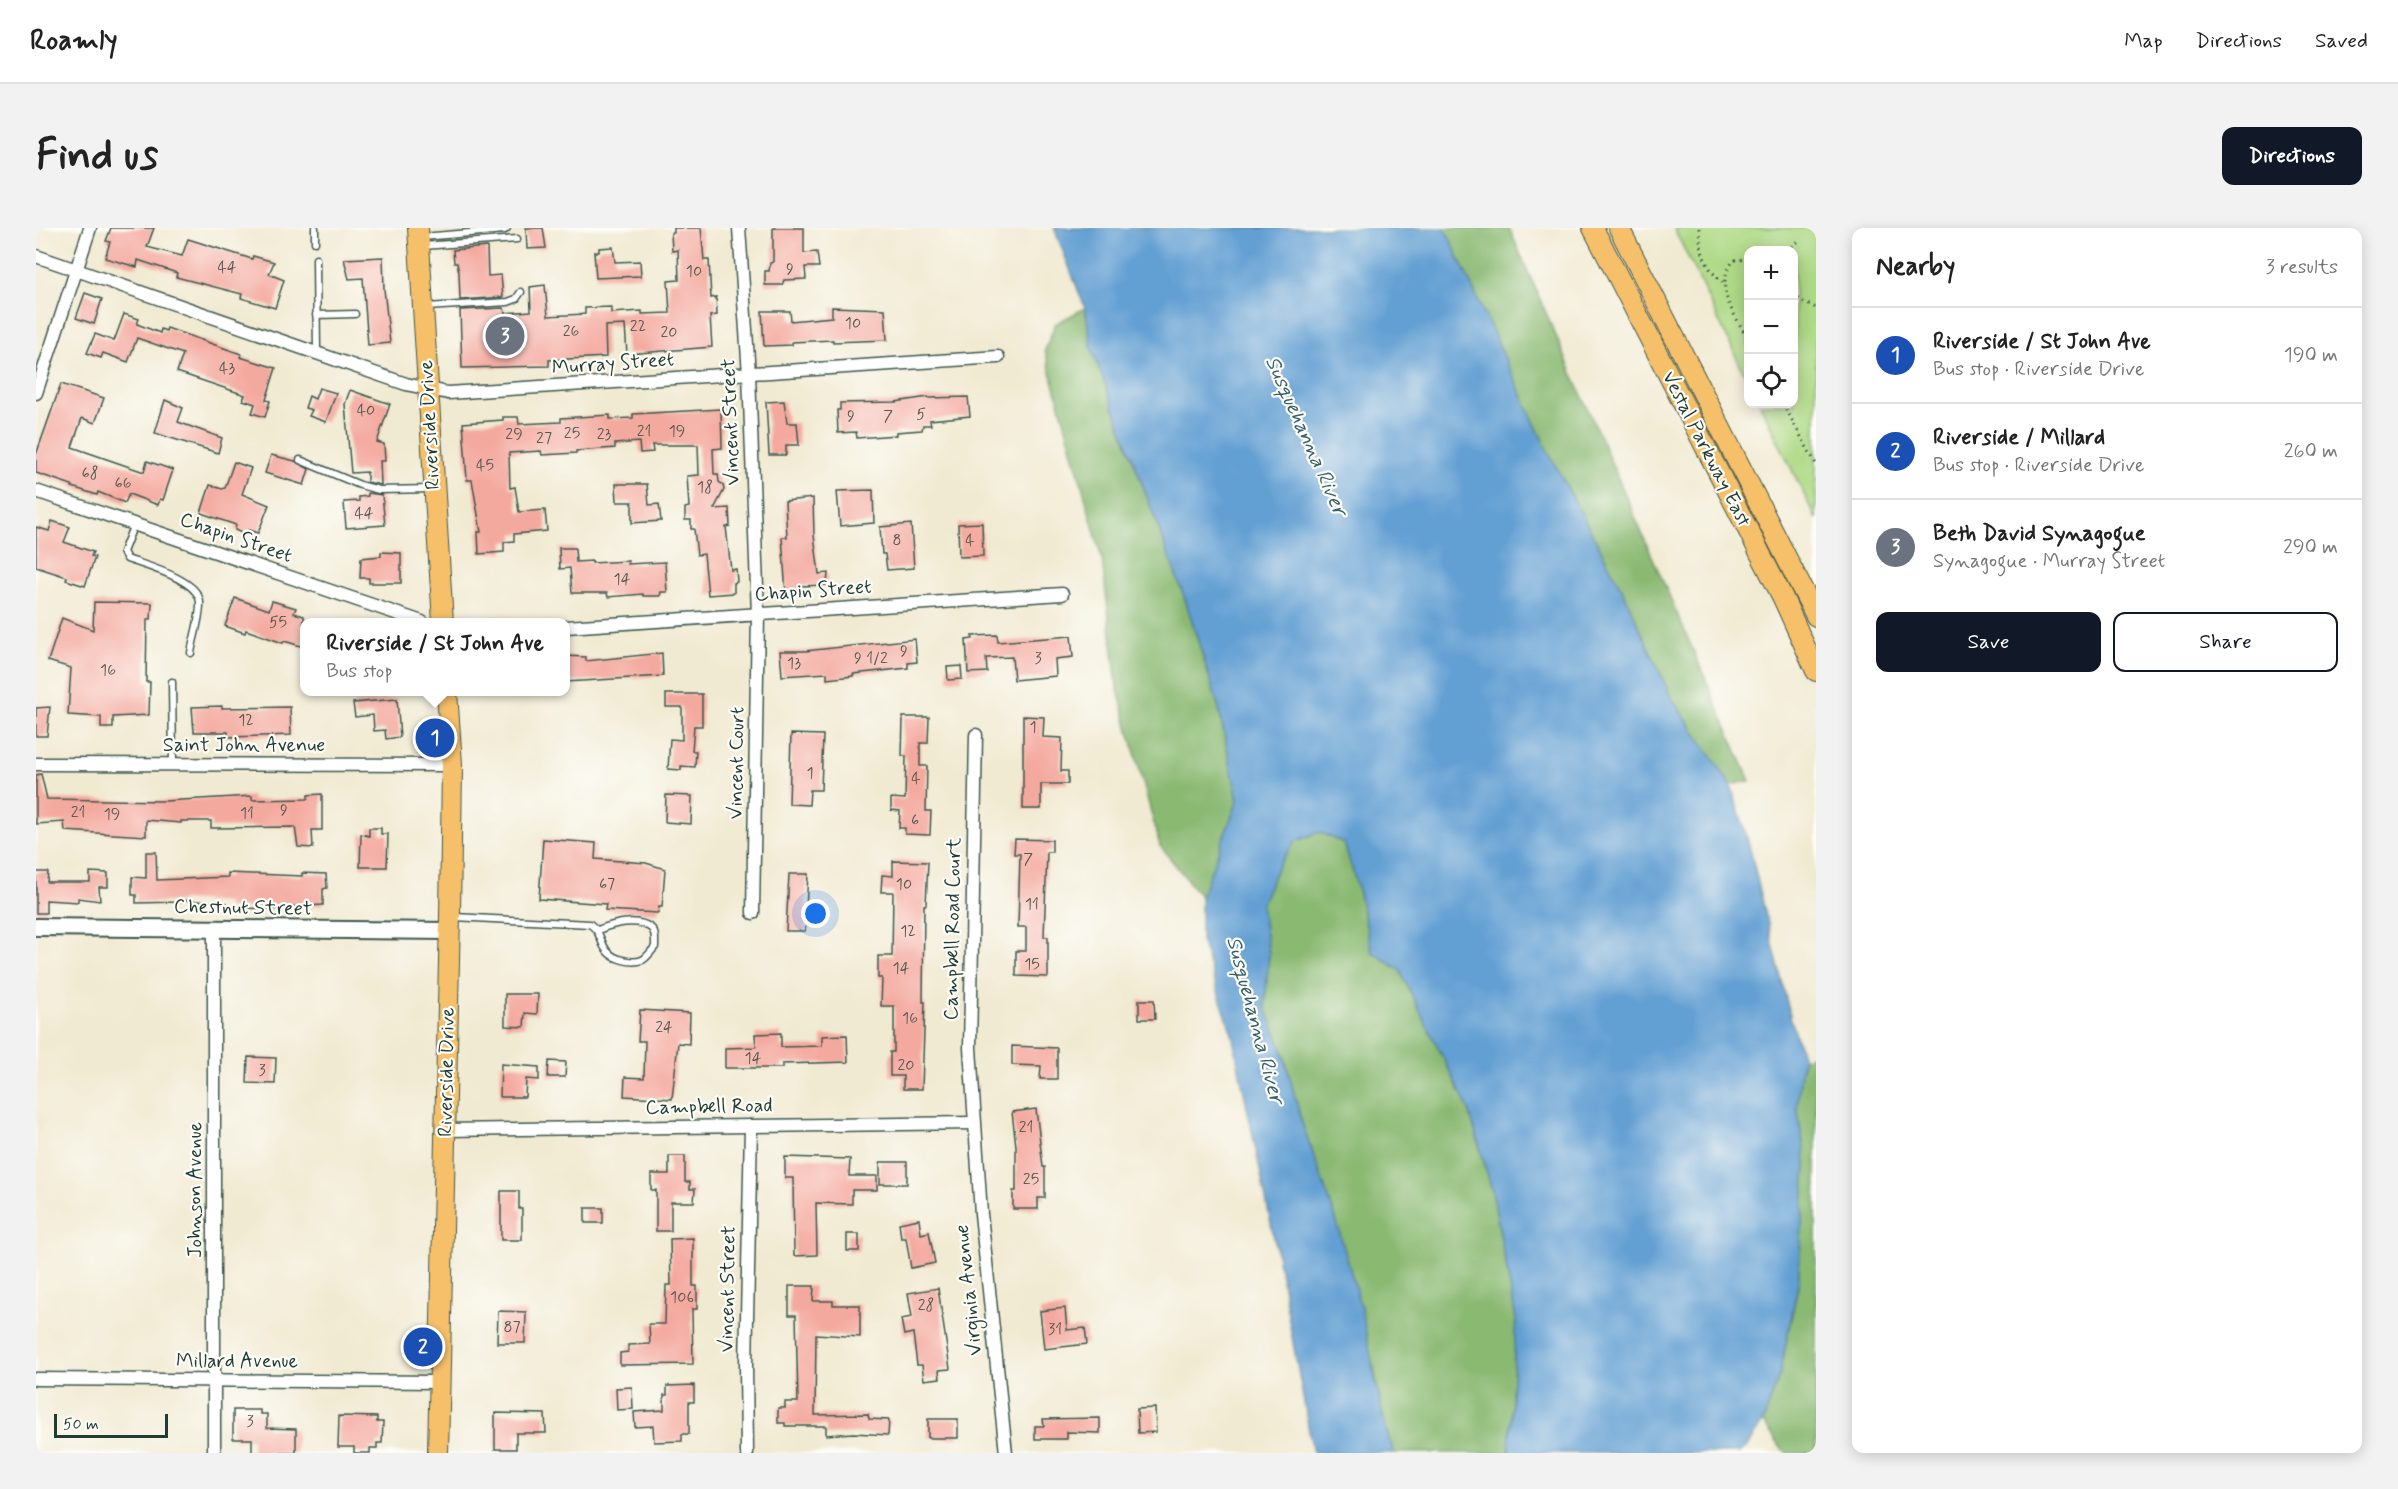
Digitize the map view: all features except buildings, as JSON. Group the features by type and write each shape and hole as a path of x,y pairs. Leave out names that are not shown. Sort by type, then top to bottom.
{"main road":[{"name":"Vestal Parkway East","path":"1593,228 1783,598 1816,671"},
{"name":"Vestal Parkway East","path":"1619,228 1816,616"},
{"name":"Riverside Drive","path":"418,237 443,618"},
{"name":"Riverside Drive","path":"438,1453 452,765 447,696"}],"street":[{"path":"36,393 90,228"},
{"name":"Vincent Street","path":"738,228 749,374 758,614"},
{"name":"Murray Street","path":"36,256 317,353 428,389 448,393 998,357"},
{"name":"Chapin Street","path":"36,491 410,618"},
{"name":"Chapin Street","path":"570,627 1062,594"},
{"name":"Vincent Court","path":"753,913 758,614"},
{"name":"Campbell Road Court","path":"974,1123 970,1048 976,735"},
{"name":"Saint John Avenue","path":"36,764 452,765"},
{"name":"Chestnut Street","path":"36,927 214,928 450,924"},
{"name":"Johnson Avenue","path":"214,928 214,1453"},
{"name":"Campbell Road","path":"446,1130 974,1123"},
{"name":"Virginia Avenue","path":"974,1123 1006,1453"},
{"name":"Vincent Street","path":"747,1453 746,1355 751,1126"},
{"name":"Millard Avenue","path":"36,1379 439,1382"}],"lane":[{"path":"315,228 315,242"},
{"path":"418,237 507,228"},
{"path":"418,237 517,239"},
{"path":"316,259 317,353"},
{"path":"423,307 508,302 516,299 521,292"},
{"path":"316,315 355,314"},
{"path":"300,460 360,485 379,489 434,489"},
{"path":"134,524 123,552 127,559 186,582 196,590 200,603 191,653"},
{"path":"172,682 173,765"},
{"path":"450,924 577,921 590,924 598,930 606,951 615,958 636,962 644,960 655,947 651,928 643,925 620,923 598,930"}],"path":[{"path":"1699,228 1705,262 1723,283"},
{"path":"1792,246 1800,240"},
{"path":"1744,259 1734,260 1725,271 1723,283 1726,298 1744,330"},
{"path":"1798,298 1816,308"},
{"path":"1785,408 1816,464"}],"green space":[{"path":"1445,228 1509,228 1750,781 1731,785 1671,697 1623,591 1547,450"},
{"path":"1674,228 1816,228 1816,519 1762,408 1798,408 1798,246 1744,246 1744,373"},
{"path":"1085,308 1092,349 1185,599 1218,705 1238,800 1201,897 1160,846 1117,686 1102,559 1045,350 1055,324"},
{"path":"1319,832 1344,843 1357,885 1372,952 1399,968 1469,1110 1492,1190 1516,1319 1509,1453 1394,1453 1385,1427 1374,1368 1283,1051 1265,1006 1269,953 1261,905 1279,864 1296,841"},
{"path":"1816,1055 1816,1453 1787,1453 1763,1422 1780,1373 1798,1285 1806,1163 1797,1106 1803,1058"}],"water":[{"name":"Susquehanna River","path":"1054,228 1445,228 1547,450 1623,591 1671,697 1731,785 1748,841 1791,1019 1803,1058 1797,1106 1806,1163 1798,1285 1780,1373 1763,1422 1746,1448 1739,1453 1509,1453 1516,1319 1492,1190 1469,1110 1399,969 1372,952 1357,885 1344,843 1319,832 1296,841 1279,864 1261,905 1269,953 1265,1006 1283,1051 1302,1123 1335,1216 1361,1308 1385,1427 1394,1453 1313,1453 1275,1243 1232,1034 1201,940 1201,897 1238,800 1218,705 1185,599 1092,349 1085,308"}],"place":[{"name":"Beth David Synagogue","path":"505,336"},
{"name":"Riverside / St John Ave","path":"435,738"},
{"name":"Riverside / Millard","path":"423,1347"}]}
